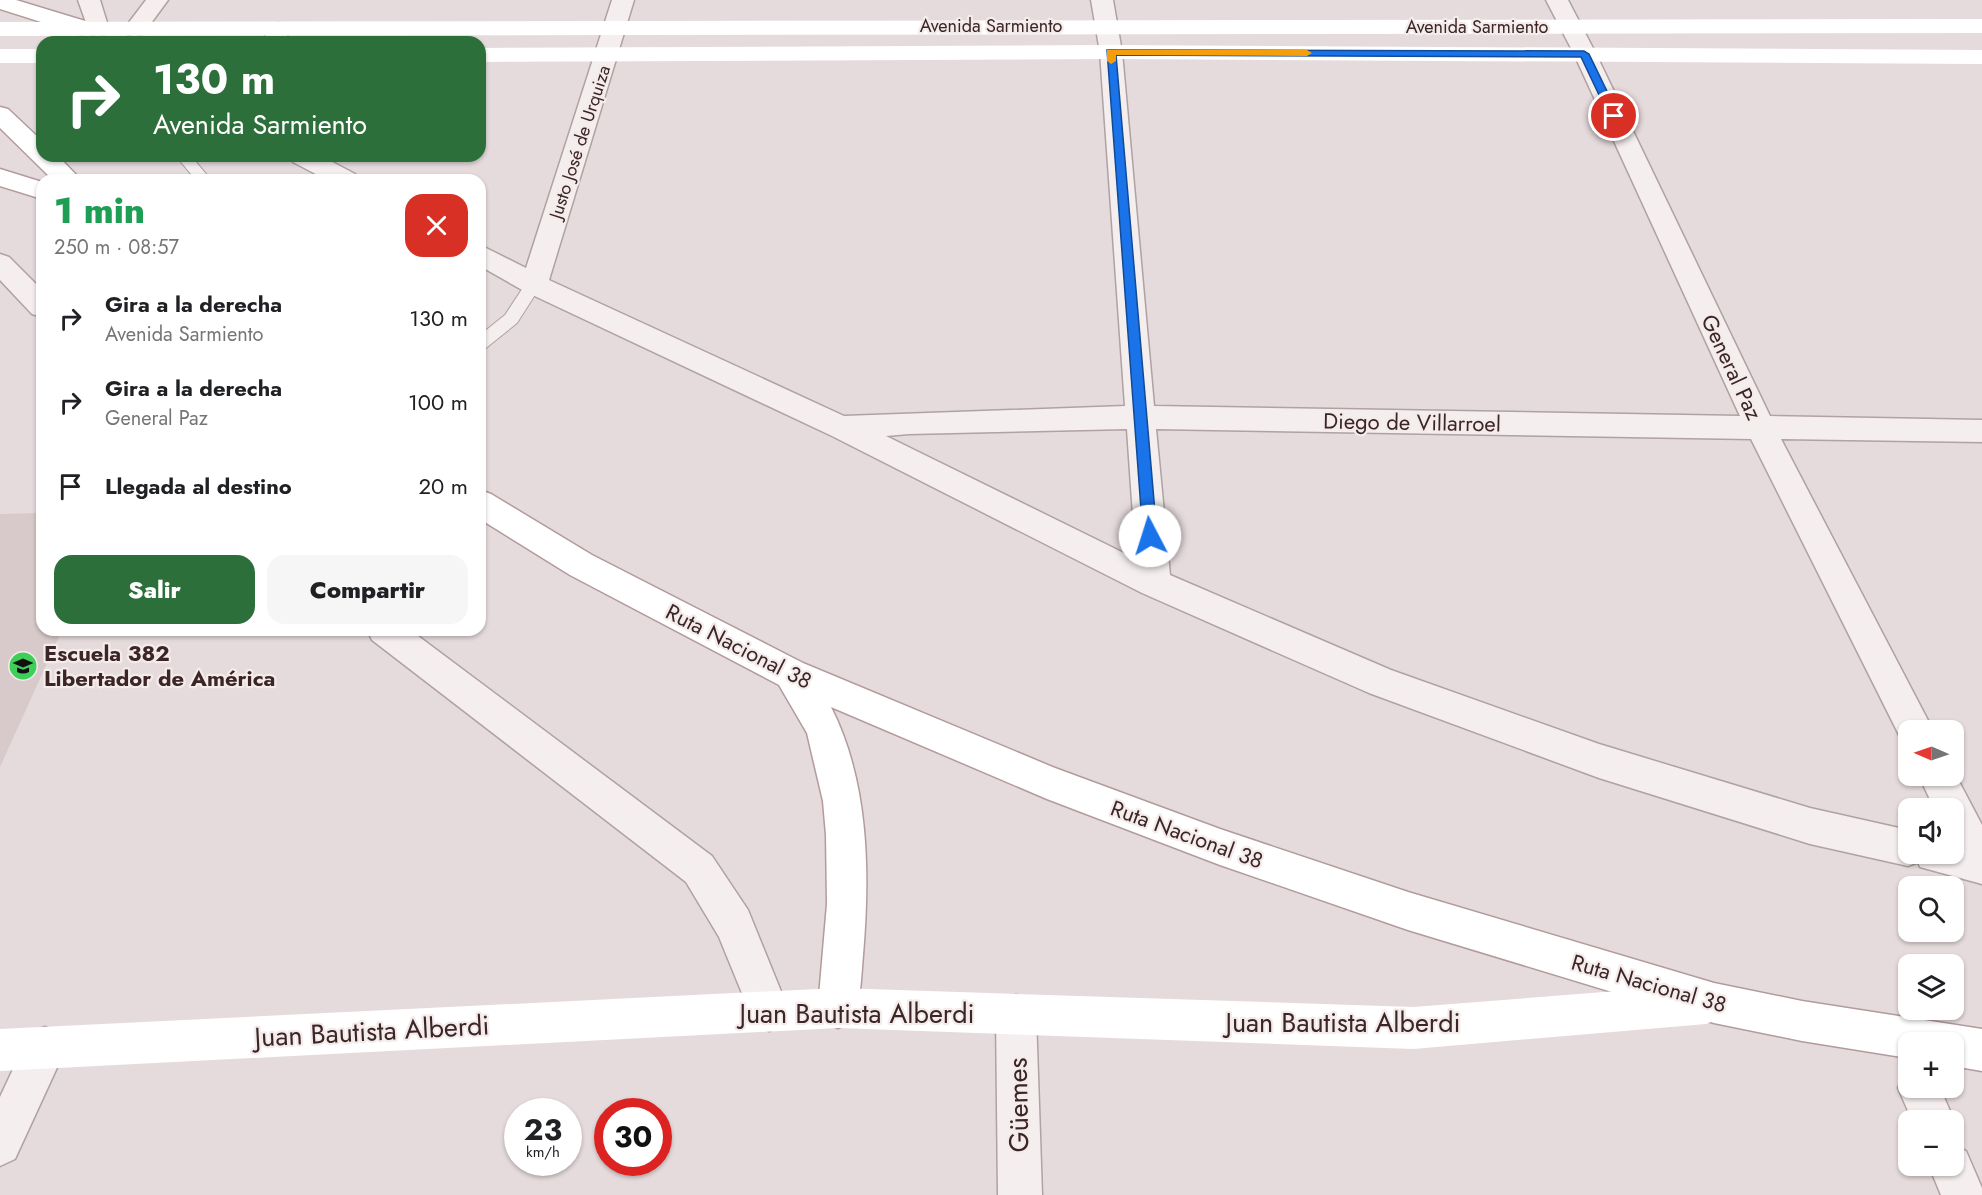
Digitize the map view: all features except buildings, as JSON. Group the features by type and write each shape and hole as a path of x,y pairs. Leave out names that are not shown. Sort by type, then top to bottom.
{"main road":[{"path":"0,2 93,29"},
{"name":"Avenida Sarmiento","path":"0,29 135,29 276,36 1103,13 1570,27 1982,26"},
{"name":"Avenida Sarmiento","path":"486,55 1111,52 1982,57"},
{"path":"0,56 36,56"},
{"path":"0,114 36,148"},
{"path":"0,177 36,189"},
{"name":"Ruta Nacional 38","path":"486,507 581,565 791,674 1047,782 1220,847 1408,911 1714,1003 1802,1021 1898,1047"},
{"path":"791,674 824,731 837,786 848,850 846,942 838,1008"},
{"name":"Juan Bautista Alberdi","path":"0,1050 838,1008 1413,1028 1714,1003"},
{"path":"1964,1047 1982,1050"}],"street":[{"path":"89,0 93,29"},
{"path":"135,29 157,0"},
{"name":"Justo José de Urquiza","path":"534,284 608,54 623,0"},
{"name":"General Paz","path":"1557,0 1760,427 1910,720"},
{"path":"1103,13 1111,52 1154,584"},
{"path":"313,162 335,174"},
{"path":"486,257 534,284 843,428 1154,584 1381,682 1599,761 1810,826 1898,846"},
{"path":"0,263 36,301"},
{"name":"Diego de Villarroel","path":"843,428 909,423 1140,417 1982,431"},
{"path":"392,636 699,868 734,924 770,1011"},
{"path":"1943,786 1982,864"},
{"path":"1964,860 1982,864"},
{"name":"Güemes","path":"1016,1015 1020,1195"},
{"path":"0,1144 45,1048"},
{"path":"1955,1176 1963,1195"}],"lane":[{"path":"188,162 199,174"},
{"path":"486,339 510,319 534,284"}],"shaded area":[{"name":"Escuela 382 Libertador de América","path":"36,513 36,636 59,636 0,767 0,514"}],"slow traffic":[{"path":"1111,61 1111,52 1307,53"}],"place":[{"name":"Escuela 382 Libertador de América","path":"23,666"}],"route":[{"path":"1150,536 1111,52 1584,54 1614,116"}]}
